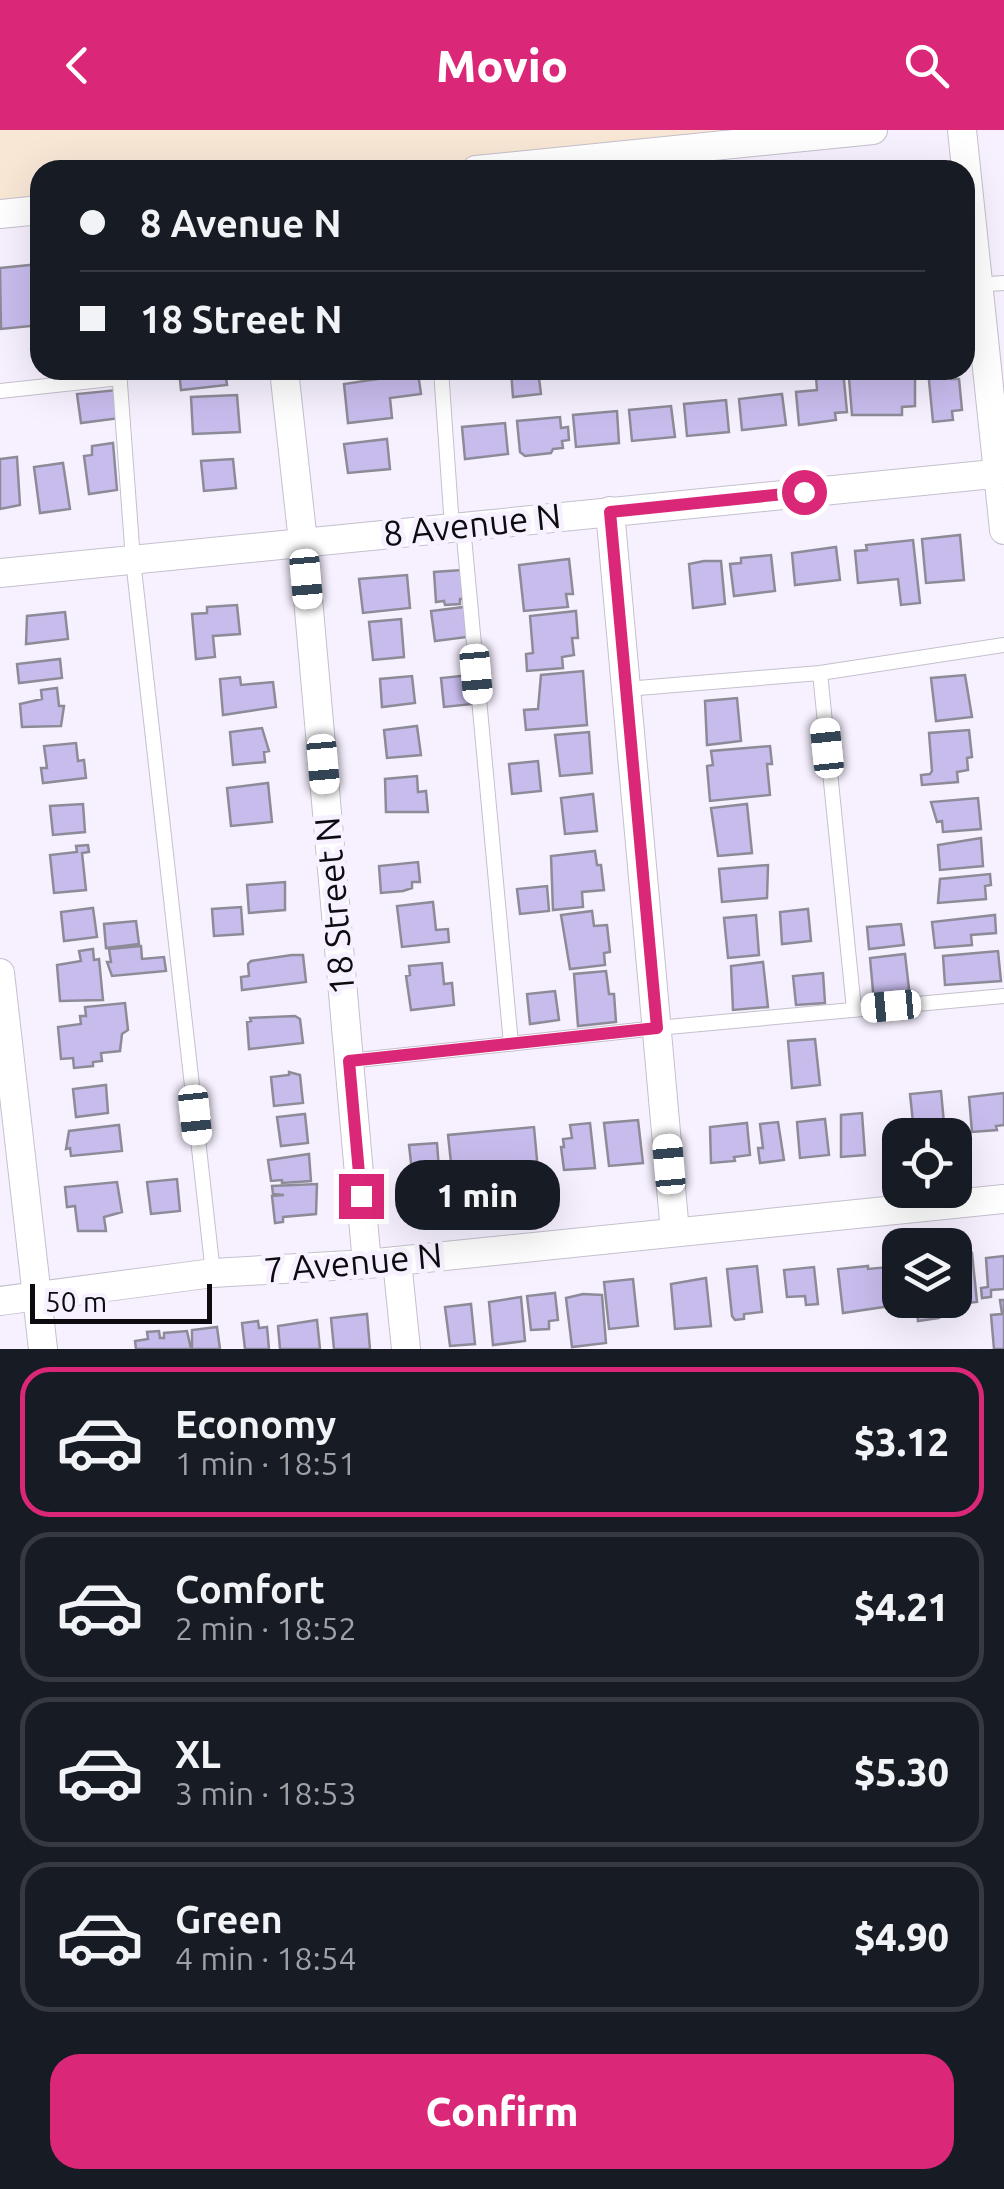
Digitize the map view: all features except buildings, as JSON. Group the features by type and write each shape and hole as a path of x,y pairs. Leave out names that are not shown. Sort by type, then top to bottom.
{"street":[{"path":"556,160 748,136 873,130"},
{"path":"962,130 966,160"},
{"path":"0,214 30,211"},
{"path":"975,231 1004,530"},
{"name":"18 Street N","path":"285,380 367,1264"},
{"name":"8 Avenue N","path":"0,573 1001,473"},
{"path":"610,512 675,1232"},
{"path":"0,973 42,1349"},
{"name":"7 Avenue N","path":"0,1301 213,1274 367,1264 1004,1199"},
{"path":"397,1261 406,1349"}],"lane":[{"path":"0,391 77,380"},
{"path":"119,380 133,560 213,1274"},
{"path":"442,380 511,1044"},
{"path":"626,688 820,673 1004,645"},
{"path":"820,673 854,1010"},
{"path":"349,1061 1004,996"}],"shaded area":[{"path":"0,130 736,130 737,144 563,160 30,160 30,211 0,214"}],"route":[{"path":"361,1196 349,1061 657,1028 610,512 804,492"}]}
